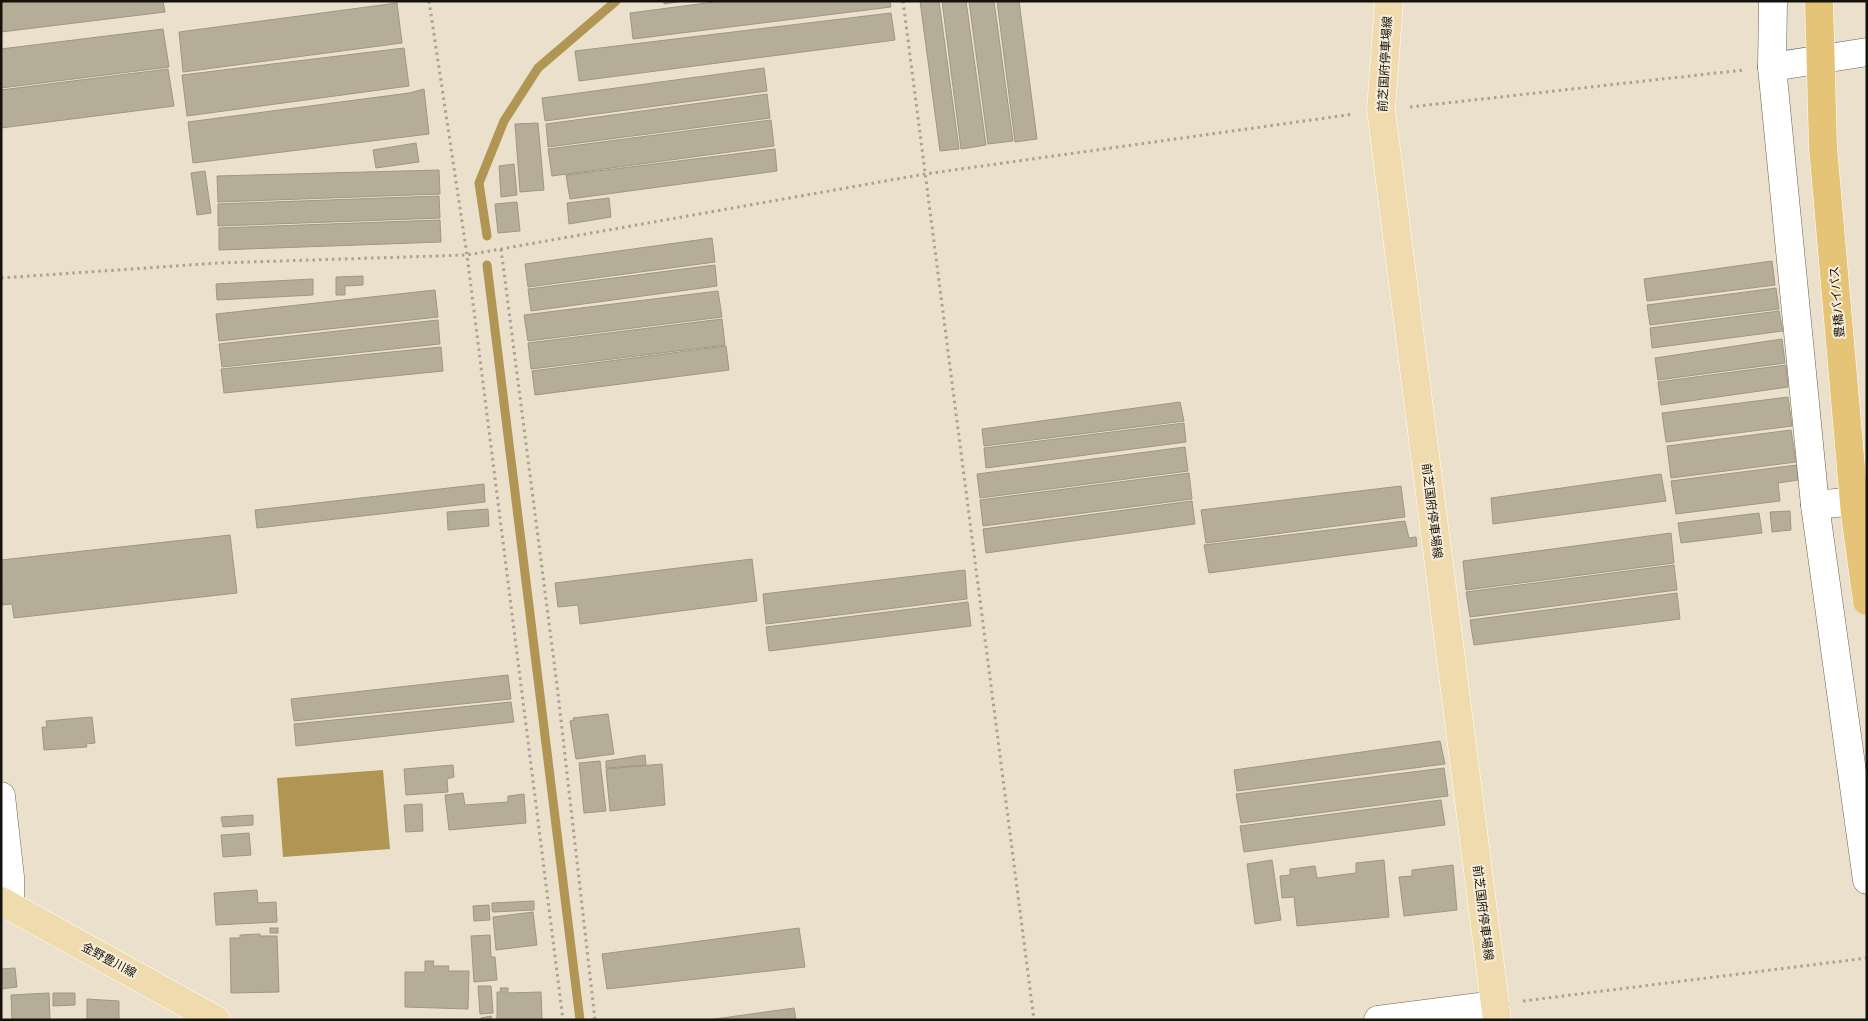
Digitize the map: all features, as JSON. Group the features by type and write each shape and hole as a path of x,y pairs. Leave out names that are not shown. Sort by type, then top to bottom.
{"highway":[{"name":"豊橋バイパス","path":"1819,1 1824,147 1856,514 1867,602"},
{"name":"豊橋バイパス","path":"1836,1 1841,154 1867,437"}],"main road":[{"name":"前芝国府停車場線","path":"1389,1 1381,110 1496,1012"},
{"name":"金野豊川線","path":"6,904 216,1020"}],"street":[{"path":"1773,1 1772,67 1815,505 1867,880"},
{"path":"1772,67 1867,52"},
{"path":"1815,505 1867,500"},
{"path":"1,796 10,877 6,904"},
{"path":"1378,1020 1496,1012"}],"path":[{"path":"429,1 467,255 562,1020"},
{"path":"903,1 1034,1020"},
{"path":"1,278 218,263 467,255 925,174 1381,110 1772,67"},
{"path":"501,249 558,684 595,1020"},
{"path":"1496,1012 1867,958"}],"shaded area":[{"path":"383,770 390,849 283,857 277,778"}],"building":[{"path":"1,1 163,1 165,12 1,32"},
{"path":"664,1 684,1 664,4"},
{"path":"722,1 890,1 891,7 633,39 630,13"},
{"path":"920,1 939,1 959,149 940,151"},
{"path":"942,1 966,1 986,145 961,149"},
{"path":"969,1 994,1 1013,141 988,144"},
{"path":"997,1 1019,1 1037,139 1015,142"},
{"path":"397,3 402,43 183,72 179,32"},
{"path":"891,13 895,40 579,81 575,51"},
{"path":"163,29 169,67 1,88 1,49"},
{"path":"404,48 409,86 187,116 182,75"},
{"path":"764,68 767,91 545,121 542,98"},
{"path":"168,69 174,106 1,128 1,90"},
{"path":"424,89 429,134 193,163 188,122 409,93"},
{"path":"767,94 770,118 548,147 546,124"},
{"path":"771,120 774,146 552,176 548,149"},
{"path":"538,123 544,190 520,192 515,124"},
{"path":"416,143 419,162 376,168 373,150"},
{"path":"775,149 777,171 570,199 566,175"},
{"path":"514,164 517,195 501,197 499,166"},
{"path":"439,170 440,194 218,202 217,176"},
{"path":"205,171 211,213 197,215 191,173"},
{"path":"439,196 440,218 218,226 218,204"},
{"path":"609,198 611,217 569,224 567,203"},
{"path":"517,202 520,231 498,233 495,204"},
{"path":"440,220 441,242 219,250 219,228"},
{"path":"712,238 715,262 528,287 525,264"},
{"path":"1772,261 1775,285 1647,301 1644,279"},
{"path":"715,265 717,286 531,311 528,289"},
{"path":"363,276 363,285 345,286 345,295 336,295 336,277"},
{"path":"313,279 313,295 217,300 216,284"},
{"path":"1776,288 1779,309 1650,325 1647,305"},
{"path":"435,290 438,317 219,341 216,314"},
{"path":"718,291 722,317 528,341 524,315"},
{"path":"1779,311 1783,331 1652,348 1650,328"},
{"path":"722,319 725,345 531,369 528,343"},
{"path":"438,320 440,344 222,367 219,344"},
{"path":"1782,339 1785,363 1658,380 1655,358"},
{"path":"726,346 729,370 535,395 532,371"},
{"path":"441,347 443,371 224,393 221,369"},
{"path":"1786,365 1788,387 1661,405 1658,382"},
{"path":"1788,397 1792,426 1666,442 1662,413"},
{"path":"1180,402 1184,421 984,446 982,429"},
{"path":"1184,423 1186,442 986,468 984,448"},
{"path":"1791,430 1796,462 1671,478 1667,446"},
{"path":"1185,447 1188,471 980,498 977,474"},
{"path":"1797,465 1798,480 1778,483 1780,501 1676,514 1671,481"},
{"path":"1189,473 1192,499 983,526 980,500"},
{"path":"1661,474 1666,501 1493,524 1491,498"},
{"path":"484,484 485,502 257,528 255,510"},
{"path":"1401,486 1405,517 1206,543 1201,510"},
{"path":"1192,501 1195,524 986,553 983,529"},
{"path":"488,509 489,526 448,530 447,512"},
{"path":"1790,511 1791,530 1772,532 1770,512"},
{"path":"1759,513 1762,533 1681,543 1678,523"},
{"path":"1405,521 1409,538 1416,537 1417,546 1209,573 1204,545"},
{"path":"1671,533 1674,563 1466,590 1463,561"},
{"path":"230,535 237,593 14,618 12,604 2,605 1,560"},
{"path":"752,559 757,601 580,624 578,605 558,607 555,583"},
{"path":"1674,565 1677,590 1470,617 1466,592"},
{"path":"965,570 967,599 766,624 763,594"},
{"path":"1677,593 1680,619 1474,645 1470,620"},
{"path":"968,602 971,626 769,651 766,627"},
{"path":"508,675 511,699 294,721 291,699"},
{"path":"511,702 514,722 296,746 294,724"},
{"path":"608,714 614,754 576,759 570,721 574,720 573,718"},
{"path":"92,717 95,743 86,744 87,747 44,750 42,727 47,727 46,721"},
{"path":"1440,741 1445,764 1237,791 1234,770"},
{"path":"645,755 646,765 606,768 606,761"},
{"path":"600,761 606,811 584,813 579,763"},
{"path":"662,764 665,805 610,811 606,769"},
{"path":"453,765 454,777 447,779 448,792 406,795 404,769"},
{"path":"1444,768 1448,796 1241,823 1236,794"},
{"path":"463,793 465,805 508,802 508,796 524,794 526,823 449,830 445,795"},
{"path":"1441,800 1445,825 1244,852 1240,826"},
{"path":"422,804 423,831 406,832 404,805"},
{"path":"253,815 253,825 223,827 221,817"},
{"path":"249,833 251,855 223,857 221,835"},
{"path":"1272,860 1281,920 1255,924 1247,864"},
{"path":"1384,860 1389,917 1297,926 1294,897 1282,898 1280,876 1290,875 1290,869 1315,866 1317,878 1356,873 1356,863"},
{"path":"1453,865 1457,910 1404,916 1399,877 1412,876 1412,870"},
{"path":"257,890 258,903 276,902 277,922 216,925 214,893"},
{"path":"534,901 534,910 493,912 492,910 492,903"},
{"path":"489,905 490,920 474,921 473,906"},
{"path":"533,912 537,945 496,950 493,917"},
{"path":"270,928 278,928 278,933 270,933"},
{"path":"799,928 805,967 607,989 602,954"},
{"path":"260,934 260,936 277,936 279,992 231,993 230,938 240,938 240,935"},
{"path":"490,935 491,957 495,957 497,980 474,982 471,936"},
{"path":"425,961 434,961 433,966 449,966 448,971 469,971 468,1009 405,1007 405,972 425,972"},
{"path":"15,968 17,987 1,989 1,969"},
{"path":"478,986 491,986 493,1013 480,1014"},
{"path":"500,988 508,988 508,993 541,992 542,1020 497,1020 497,992 501,992"},
{"path":"49,993 50,1020 12,1020 11,995"},
{"path":"53,993 75,993 75,1005 53,1006"},
{"path":"87,999 119,1001 119,1020 87,1020"},
{"path":"794,1008 796,1020 708,1020"},
{"path":"491,1016 492,1020 481,1020 481,1018"}],"waterway":[{"path":"487,236 479,183 504,121 538,68 616,1"},
{"path":"487,265 580,1020"}]}
